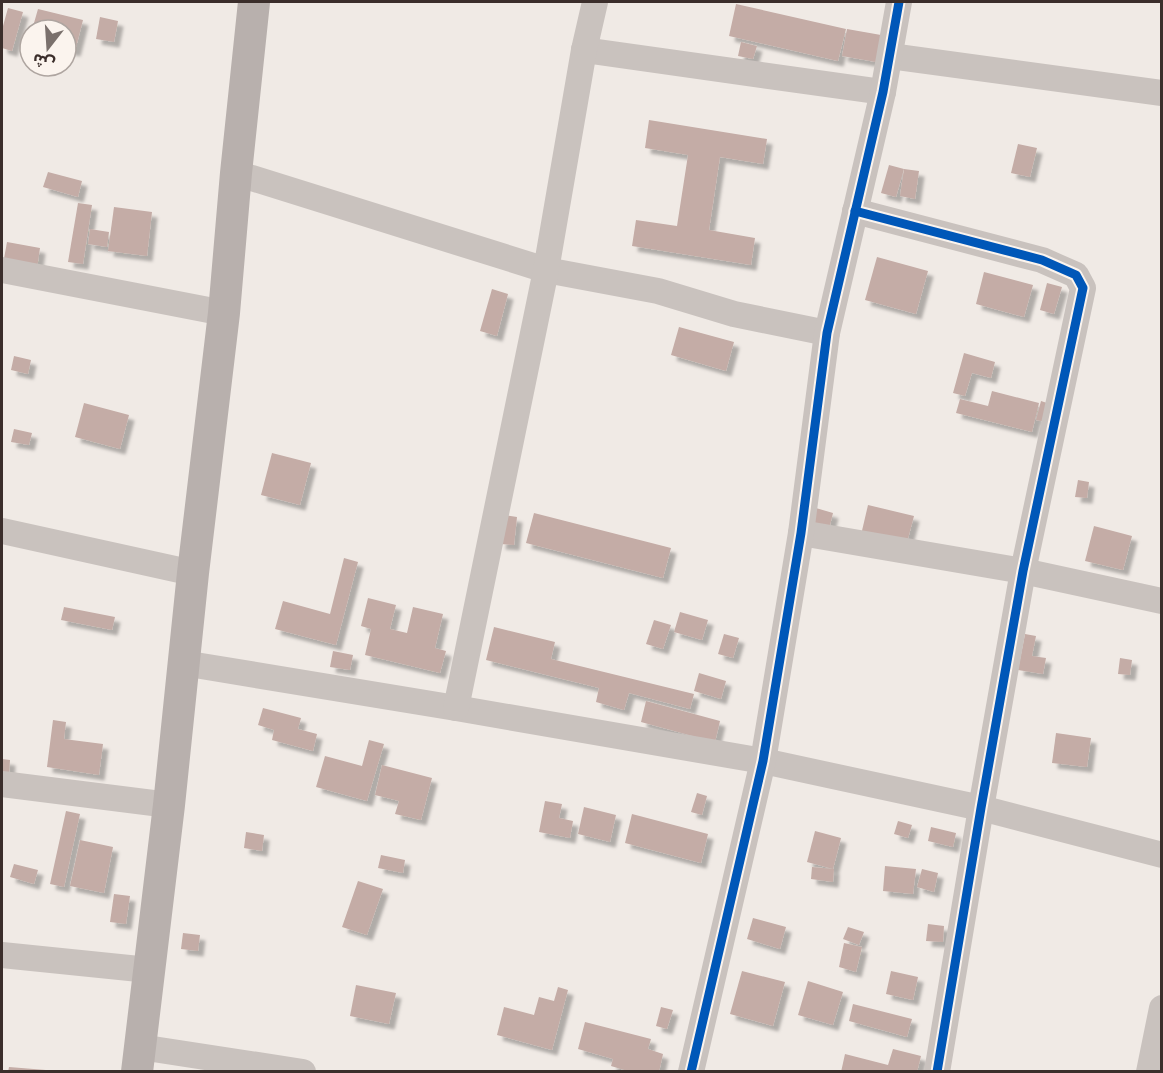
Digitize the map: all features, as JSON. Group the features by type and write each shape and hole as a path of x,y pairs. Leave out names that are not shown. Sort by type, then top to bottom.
{"main road":[{"path":"139,1059 224,313 254,2"}],"street":[{"path":"456,708 546,270 584,50 596,2"},
{"path":"691,1071 763,761 801,533 827,333 883,92 899,2"},
{"path":"584,50 883,92"},
{"path":"890,56 1161,93"},
{"path":"236,173 546,270 658,291 734,314 827,333"},
{"path":"855,212 1042,260 1076,275 1083,288 1023,571 937,1071"},
{"path":"2,270 224,313"},
{"path":"2,531 193,573"},
{"path":"801,533 1023,571 1161,601"},
{"path":"183,663 763,761 981,808 1161,855"},
{"path":"2,784 169,806"},
{"path":"2,955 149,970"},
{"path":"1149,1071 1161,1008"},
{"path":"139,1059 303,1071"}],"building":[{"path":"736,4 846,29 838,61 729,36"},
{"path":"8,8 23,12 21,18 18,18 18,30 12,51 2,48 3,26"},
{"path":"38,9 75,18 35,18"},
{"path":"100,17 118,21 114,42 96,39"},
{"path":"78,19 83,20 78,39"},
{"path":"847,29 881,35 876,62 842,56"},
{"path":"741,42 757,46 753,59 738,56"},
{"path":"649,120 767,139 763,164 720,157 709,230 755,238 751,265 632,246 636,220 677,226 688,155 645,148"},
{"path":"1018,144 1037,148 1030,177 1011,173"},
{"path":"889,165 904,169 896,197 881,193"},
{"path":"904,169 919,171 915,199 900,196"},
{"path":"48,172 82,181 78,197 43,187"},
{"path":"78,203 92,205 83,264 68,262"},
{"path":"114,207 152,212 147,256 108,251"},
{"path":"90,229 109,232 107,247 88,244"},
{"path":"7,242 40,248 36,275 2,270"},
{"path":"877,257 928,271 916,314 865,300"},
{"path":"984,272 1033,285 1024,317 976,304"},
{"path":"1047,283 1062,287 1054,314 1040,310"},
{"path":"492,289 508,294 497,336 480,331"},
{"path":"679,327 734,342 726,371 671,355"},
{"path":"964,353 995,362 991,378 972,373 965,396 953,393"},
{"path":"14,356 31,360 28,374 11,370"},
{"path":"992,391 1039,403 1032,432 956,413 960,399 988,406"},
{"path":"1041,401 1050,404 1046,422 1036,420"},
{"path":"84,403 129,415 120,449 75,437"},
{"path":"14,429 32,433 29,445 11,442"},
{"path":"272,453 311,463 300,505 261,495"},
{"path":"1078,480 1089,482 1087,498 1075,497"},
{"path":"868,505 914,516 906,546 861,535"},
{"path":"809,506 833,513 828,533 803,527"},
{"path":"534,513 671,548 663,578 526,543"},
{"path":"504,515 517,517 514,545 500,544"},
{"path":"1094,526 1132,536 1123,570 1085,561"},
{"path":"344,558 358,562 336,645 275,629 283,601 330,614"},
{"path":"368,598 396,605 390,629 407,633 413,607 443,614 435,648 446,651 440,673 365,655 371,629 361,626"},
{"path":"64,607 115,617 112,630 61,620"},
{"path":"680,612 708,620 702,640 674,632"},
{"path":"654,620 671,625 663,649 646,644"},
{"path":"494,627 555,642 551,659 694,694 690,709 629,693 624,710 596,702 599,688 486,660"},
{"path":"724,634 739,638 733,658 718,654"},
{"path":"1025,634 1036,636 1032,656 1046,658 1043,674 1018,670"},
{"path":"333,651 353,655 350,670 330,667"},
{"path":"1120,658 1132,660 1130,675 1118,674"},
{"path":"699,673 726,681 721,699 694,691"},
{"path":"646,701 720,721 715,742 641,722"},
{"path":"263,708 301,718 298,729 317,734 313,751 272,740 274,730 258,725"},
{"path":"53,720 66,722 64,739 103,744 99,775 47,767"},
{"path":"1056,733 1091,738 1087,767 1052,763"},
{"path":"369,740 384,744 367,801 316,787 325,756 362,766"},
{"path":"2,759 10,760 9,776 2,775"},
{"path":"382,765 432,778 421,820 395,814 399,801 375,795"},
{"path":"697,793 707,796 702,815 691,812"},
{"path":"545,801 562,804 559,818 573,821 570,838 539,832"},
{"path":"584,807 616,815 610,842 578,834"},
{"path":"66,811 80,814 64,887 50,884"},
{"path":"632,814 708,834 701,863 625,843"},
{"path":"898,821 912,825 908,838 894,834"},
{"path":"931,827 956,833 953,847 928,841"},
{"path":"815,831 841,838 833,869 807,862"},
{"path":"246,832 264,835 262,851 244,848"},
{"path":"80,840 113,847 104,893 70,886"},
{"path":"381,855 405,860 403,873 378,868"},
{"path":"14,864 38,870 34,884 10,877"},
{"path":"885,866 916,869 913,894 883,891"},
{"path":"812,867 834,869 833,882 811,879"},
{"path":"922,869 938,873 934,892 917,887"},
{"path":"358,881 383,889 367,935 342,927"},
{"path":"114,894 130,896 126,924 110,922"},
{"path":"753,918 786,927 780,949 747,939"},
{"path":"928,924 944,926 943,942 926,941"},
{"path":"848,927 864,932 859,945 843,939"},
{"path":"183,933 200,935 198,951 181,949"},
{"path":"844,943 862,947 856,972 839,967"},
{"path":"742,971 785,982 773,1026 730,1014"},
{"path":"891,971 918,977 913,1000 886,994"},
{"path":"808,981 843,992 833,1025 798,1015"},
{"path":"356,985 396,993 389,1024 350,1016"},
{"path":"558,987 568,990 552,1050 497,1035 504,1007 534,1015 539,997 554,1001"},
{"path":"853,1004 912,1019 907,1037 849,1021"},
{"path":"661,1007 673,1010 667,1029 656,1026"},
{"path":"585,1022 651,1039 648,1049 663,1054 659,1072 631,1072 611,1066 613,1059 578,1049"},
{"path":"893,1049 921,1056 917,1072 841,1072 845,1054 888,1065"},
{"path":"9,1067 46,1070 46,1072 8,1072"}],"cycle path":[{"path":"691,1072 763,761 801,533 827,333 883,92 899,2"},
{"path":"855,211 1042,260 1076,275 1083,288 1023,571 937,1072"}]}
